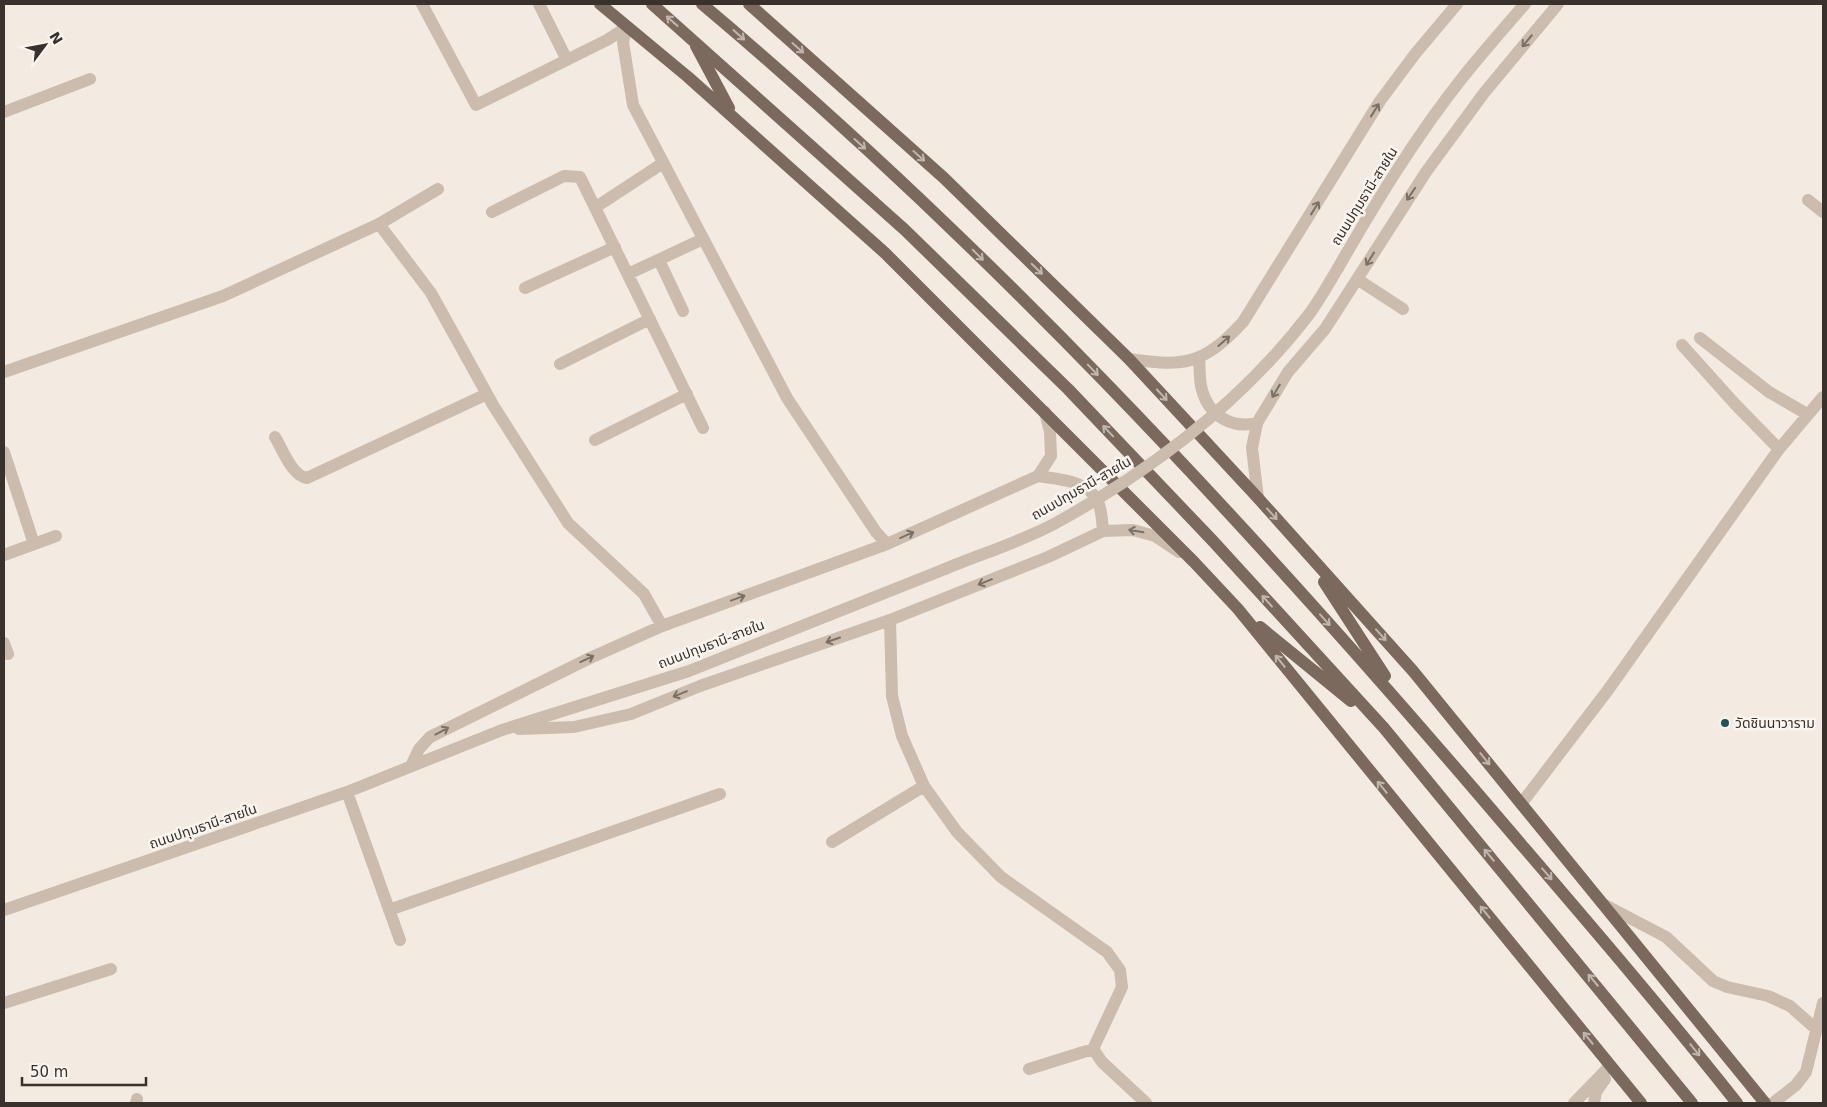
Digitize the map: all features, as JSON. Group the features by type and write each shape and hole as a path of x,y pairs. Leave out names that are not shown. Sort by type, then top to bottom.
{"main road":[{"path":"600,4 732,116 885,253 1194,562 1238,610 1641,1103"},
{"path":"652,4 906,230 1068,389 1205,533 1384,728 1692,1103"},
{"path":"702,4 927,204 1091,367 1236,520 1405,708 1664,1012 1737,1103"},
{"path":"749,4 944,178 1129,359 1258,498 1413,671 1600,903 1765,1103"},
{"path":"692,38 732,116"},
{"path":"1304,550 1405,708"},
{"path":"1238,610 1384,728"}],"street":[{"path":"422,4 476,105 607,40 627,27"},
{"path":"539,4 567,60"},
{"path":"1129,359 1182,363 1199,358 1214,350 1243,322 1380,101 1415,54 1457,4"},
{"name":"ถนนปทุมธานี-สายใน","path":"4,910 348,792 502,730 690,671 1052,524 1137,474 1189,437 1266,363 1310,312 1390,182 1462,78 1524,4"},
{"path":"1258,498 1252,448 1256,423 1288,372 1325,329 1426,172 1484,93 1558,4"},
{"path":"627,27 623,42 632,105 787,398 876,532 887,544"},
{"path":"4,112 90,79"},
{"path":"596,207 663,163"},
{"path":"492,212 564,176 580,177 704,428"},
{"path":"4,372 223,296 379,224 438,189"},
{"path":"1808,200 1823,212"},
{"path":"379,224 431,293 487,394 568,523 644,594 662,626"},
{"path":"628,274 703,239"},
{"path":"525,288 615,246"},
{"path":"659,260 683,312"},
{"path":"1357,279 1403,308"},
{"path":"560,364 650,319"},
{"path":"1700,338 1769,392 1807,414"},
{"path":"1682,345 1779,449"},
{"path":"1199,358 1202,390 1209,408 1229,423 1244,426 1256,423"},
{"path":"275,437 295,471 301,477 308,478 487,394"},
{"path":"595,440 687,394"},
{"path":"1521,804 1608,690 1779,449 1823,396"},
{"path":"411,766 419,749 430,737 590,658 662,626 887,544 1038,476 1051,456 1050,432 1045,412"},
{"path":"4,452 34,544"},
{"path":"1038,476 1068,481 1087,489 1098,501 1103,531"},
{"path":"502,730 574,727 631,714 700,686 890,620 1048,557 1103,531 1134,530 1155,536 1194,562"},
{"path":"4,555 56,536"},
{"path":"890,620 892,696 902,736 924,786 957,832 1001,877 1107,952 1120,970 1122,987 1093,1049 1030,1069"},
{"path":"832,842 924,786"},
{"path":"348,792 400,940"},
{"path":"389,910 720,794"},
{"path":"1600,903 1666,937 1713,981 1728,987 1768,996 1790,1006 1816,1029"},
{"path":"4,1003 111,969"},
{"path":"1774,1103 1796,1085 1806,1072 1823,1003"},
{"path":"1093,1049 1102,1062 1146,1103"},
{"path":"1574,1103 1612,1068"},
{"path":"1594,1103 1596,1092 1612,1068"}],"place":[{"name":"วัดชินนาวาราม","path":"1725,723"}]}
